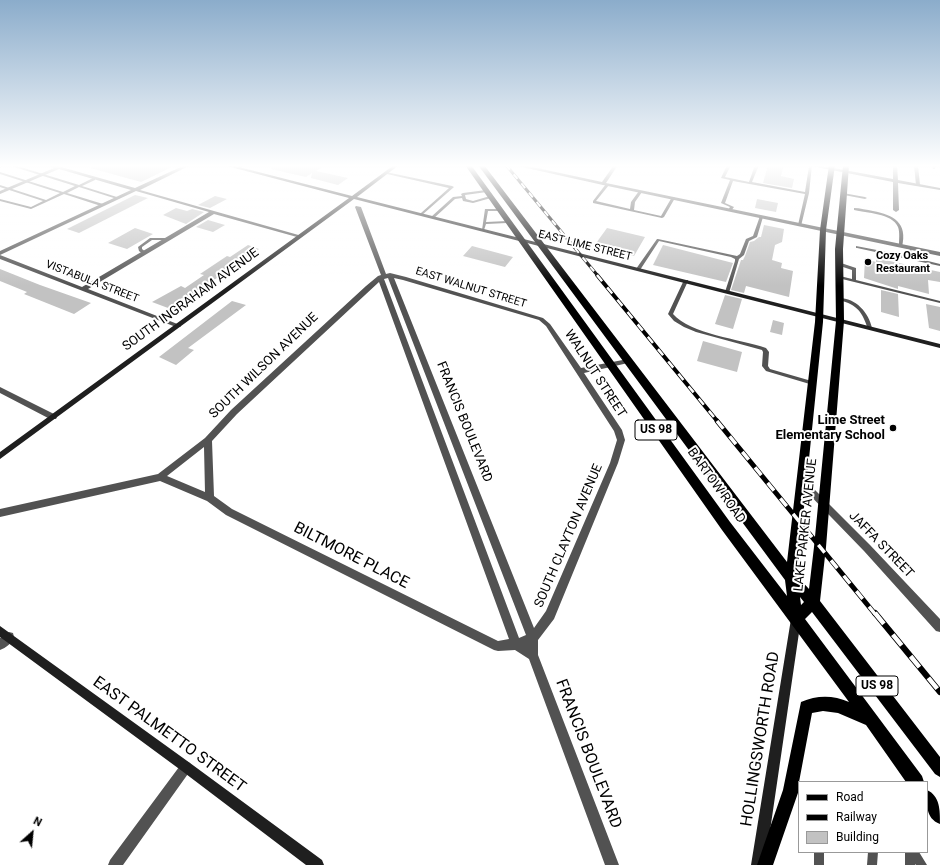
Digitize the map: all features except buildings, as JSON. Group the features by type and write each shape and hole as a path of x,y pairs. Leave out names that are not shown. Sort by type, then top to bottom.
{"main road":[{"name":"BARTOW ROAD","path":"496,205 726,526 796,618 915,781"},
{"name":"BARTOW ROAD","path":"511,205 792,578 813,603 940,769"},
{"name":"LAKE PARKER AVENUE","path":"796,618 792,578 820,316 823,230 827,205"},
{"name":"LAKE PARKER AVENUE","path":"796,618 813,603 824,505 840,321 841,298 839,264 843,205"},
{"path":"765,865 791,790 806,707 819,703 832,703 849,709 872,721"},
{"path":"928,799 940,816"}],"street":[{"path":"0,253 101,205"},
{"path":"189,205 299,236"},
{"name":"SOUTH INGRAHAM AVENUE","path":"0,456 343,205"},
{"name":"EAST LIME STREET","path":"385,205 483,229 540,245 940,346"},
{"path":"708,205 940,254"},
{"path":"896,205 896,210"},
{"name":"FRANCIS BOULEVARD","path":"358,207 385,276 421,356 533,638 533,655 612,865"},
{"path":"83,289 213,212"},
{"name":"VISTABULA STREET","path":"0,257 178,326"},
{"name":"FRANCIS BOULEVARD","path":"385,276 410,358 516,644"},
{"name":"EAST WALNUT STREET","path":"385,276 527,315 545,322"},
{"name":"SOUTH WILSON AVENUE","path":"208,440 234,412 385,276"},
{"name":"WALNUT STREET","path":"545,322 580,371 618,430 620,440"},
{"path":"410,358 421,356"},
{"path":"580,371 628,361"},
{"path":"0,390 53,417"},
{"path":"0,513 160,477 208,440"},
{"path":"208,440 210,498"},
{"name":"SOUTH CLAYTON AVENUE","path":"533,638 550,615 614,463 620,440"},
{"path":"452,471 466,467"},
{"name":"BILTMORE PLACE","path":"160,477 210,498 230,512 498,646 516,644 533,638"},
{"name":"JAFFA STREET","path":"803,483 867,548 940,627"},
{"name":"HOLLINGSWORTH ROAD","path":"758,865 796,618"},
{"name":"EAST PALMETTO STREET","path":"3,638 186,767 317,865"},
{"path":"516,644 533,655"},
{"path":"115,865 186,767"}],"lane":[{"path":"18,205 27,208 34,205"},
{"path":"422,214 432,205"},
{"path":"433,217 446,205"},
{"path":"608,205 662,217 669,205"},
{"path":"632,211 633,205"},
{"path":"728,205 732,207 730,210"},
{"path":"800,225 804,205"},
{"path":"855,209 888,216 896,222 900,227 901,246"},
{"path":"483,229 486,210 499,210"},
{"path":"727,292 737,258 742,255 747,240 755,237 761,217"},
{"path":"484,223 507,222"},
{"path":"145,253 140,250 140,247 148,240 169,239"},
{"path":"638,270 658,240 737,258"},
{"path":"857,247 940,265"},
{"path":"909,248 910,258"},
{"path":"839,264 854,269 854,280"},
{"path":"840,277 940,302"},
{"path":"686,281 670,314 672,319 689,328 764,349 766,352 765,366 768,370 813,383"},
{"path":"841,298 851,301 858,306 869,320 870,328"},
{"path":"819,853 819,865"},
{"path":"872,865 873,853"},
{"path":"910,853 910,865"},
{"path":"914,853 922,865"}],"railway":[{"path":"539,205 598,276"},
{"path":"597,275 718,422"},
{"path":"717,421 875,614"},
{"path":"875,613 940,692"}],"place":[{"name":"Cozy Oaks Restaurant","path":"868,262"},
{"name":"Lime Street Elementary School","path":"893,428"}]}
